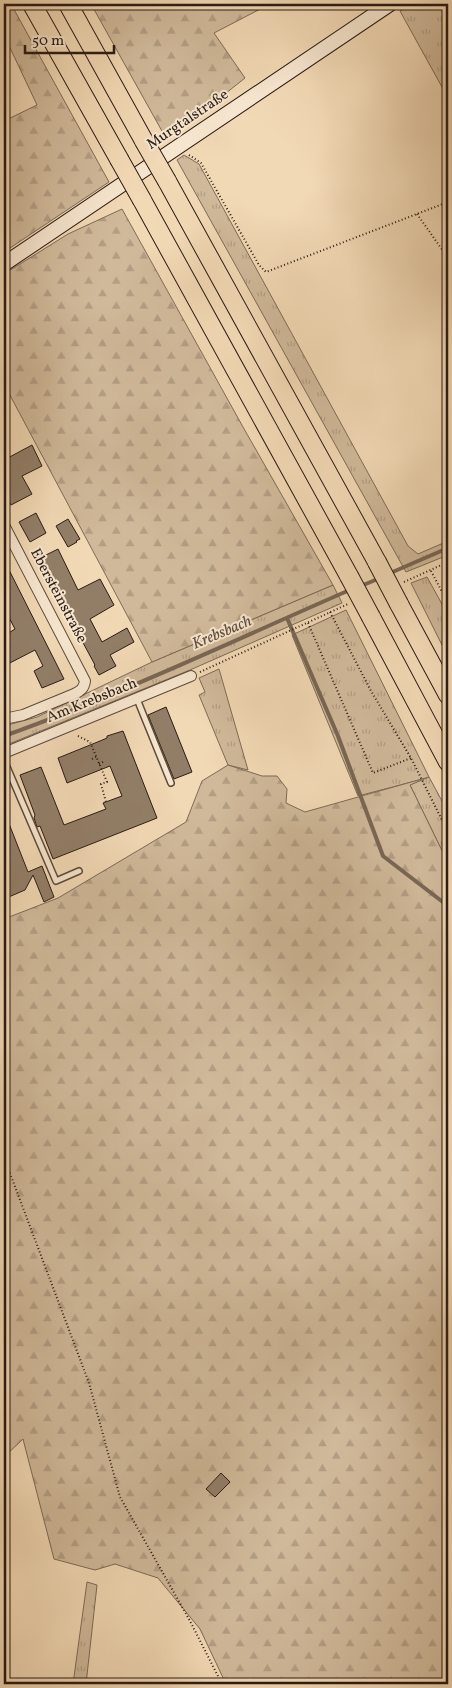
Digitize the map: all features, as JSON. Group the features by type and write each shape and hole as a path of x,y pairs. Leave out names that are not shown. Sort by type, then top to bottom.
{"highway":[{"path":"32,4 349,576 448,762"},
{"path":"68,4 377,562 448,695"}],"main road":[{"name":"Murgtalstraße","path":"4,264 390,4"}],"street":[{"name":"Ebersteinstraße","path":"4,524 85,681 81,691 31,712 4,719"},
{"name":"Am Krebsbach","path":"4,753 191,676"}],"lane":[{"path":"136,699 171,783"},
{"path":"4,760 56,881 79,871"}],"path":[{"path":"177,148 201,163 258,265 266,272 448,202"},
{"path":"417,214 448,258"},
{"path":"448,562 431,571 448,603"},
{"path":"191,676 330,612 371,691 411,758 448,832"},
{"path":"308,622 373,773 411,758"},
{"path":"72,725 76,735 90,742 107,782 101,784 106,802"},
{"path":"92,759 96,757"},
{"path":"99,764 105,761"},
{"path":"4,1149 8,1168 89,1383 120,1498 190,1621 222,1684"}],"green space":[{"path":"11,4 109,182 4,252 4,121 37,105 4,35 4,5"},
{"path":"91,4 191,4 194,9 206,4 270,4 214,33 245,78 167,140"},
{"path":"413,4 448,4 448,98 400,11"},
{"path":"184,155 199,164 408,546 418,554 448,541 448,555 406,572 177,160"},
{"path":"122,209 333,585 152,662 4,384 4,274 68,234"},
{"path":"427,577 448,615 448,657 411,583"},
{"path":"333,585 342,603 190,670 4,746 4,726 37,717 152,662"},
{"path":"346,610 448,812 448,863 410,785 423,779 358,796 292,635"},
{"path":"219,669 248,770 228,765 199,695 205,692 199,678"},
{"path":"228,765 262,776 277,776 287,789 286,803 305,812 429,777 410,785 448,863 448,1684 226,1684 200,1629 158,1578 115,1564 95,1570 54,1559 23,1439 4,1457 4,919 58,898 186,822 202,781"},
{"path":"87,1582 97,1585 86,1684 73,1684"}],"building":[{"path":"32,445 42,466 22,476 32,494 11,505 4,491 4,460"},
{"path":"36,513 46,533 30,542 19,522"},
{"path":"68,519 80,539 68,547 56,526"},
{"path":"58,549 78,590 100,579 114,605 90,619 102,642 127,628 134,642 110,655 116,666 99,675 38,559"},
{"path":"4,560 64,679 42,688 34,671 43,666 35,650 4,666 4,636 15,629 4,608"},
{"path":"166,707 192,772 174,779 148,715"},
{"path":"123,731 157,818 53,859 40,826 37,827 35,815 20,775 41,767 64,825 106,809 103,803 122,796 110,766 67,783 58,758 107,738 107,736"},
{"path":"4,811 28,872 42,866 54,897 44,902 33,875 25,890 4,899"},
{"path":"221,1473 230,1482 215,1497 206,1489"}],"waterway":[{"name":"Krebsbach","path":"388,574 448,548"},
{"name":"Krebsbach","path":"361,586 380,578"},
{"name":"Krebsbach","path":"4,736 179,666 352,589"},
{"path":"287,618 338,736 383,856 448,906"}]}
